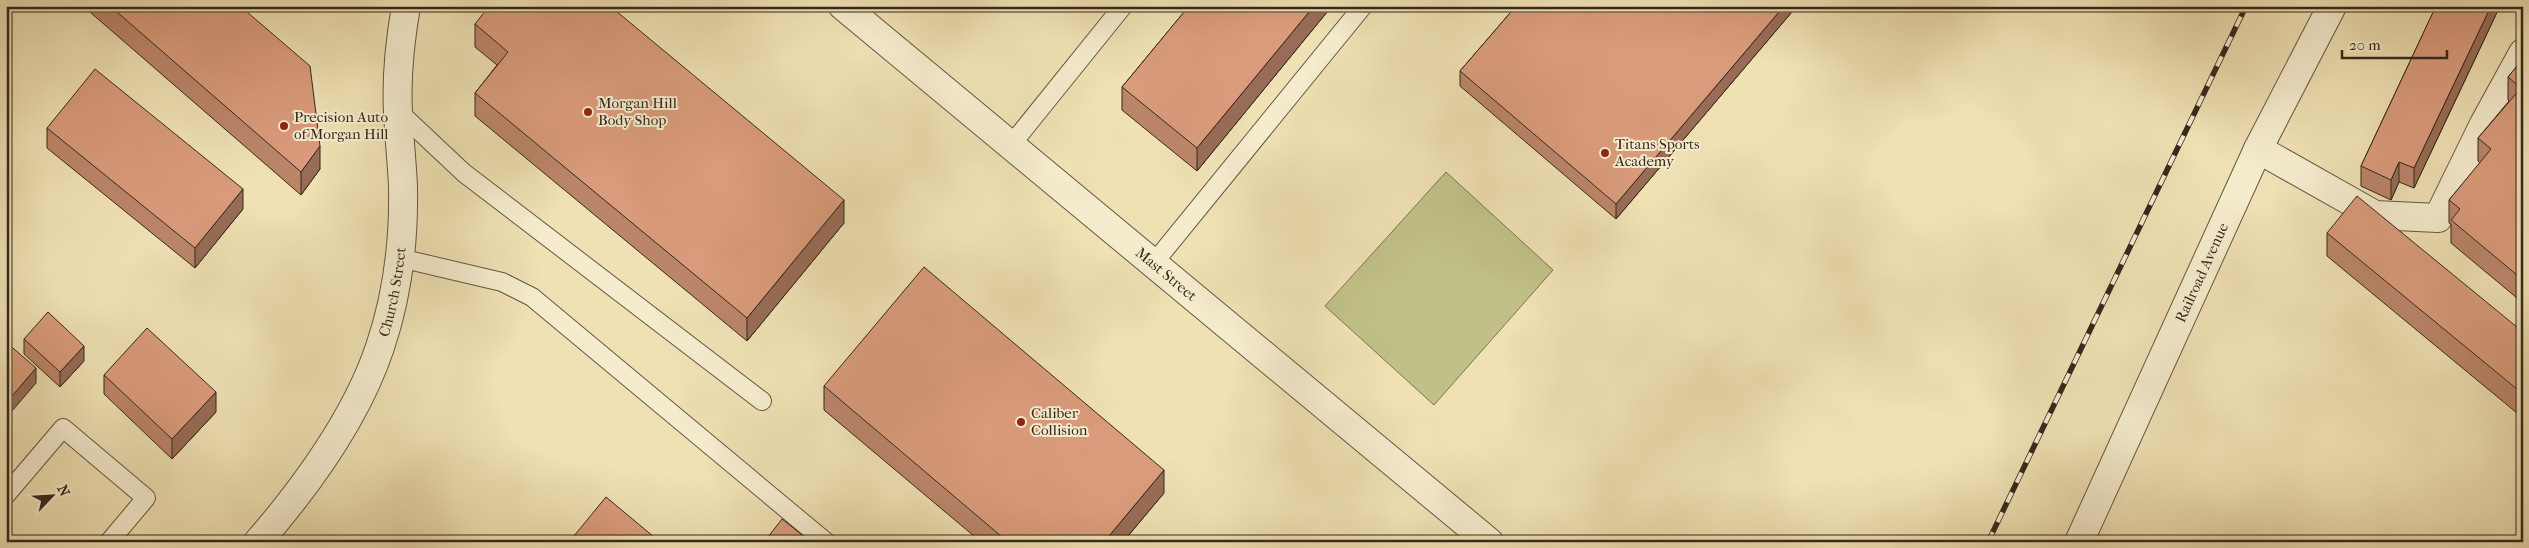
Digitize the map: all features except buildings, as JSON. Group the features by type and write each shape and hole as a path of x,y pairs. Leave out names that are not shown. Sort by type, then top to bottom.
{"street":[{"name":"Church Street","path":"258,542 319,462 355,403 380,348 400,258 403,188 398,110 398,54 406,6"},
{"name":"Mast Street","path":"843,6 1488,542"},
{"name":"Railroad Avenue","path":"2079,542 2258,149 2332,6"},
{"path":"2258,149 2376,215 2438,218 2484,124 2523,53"}],"lane":[{"path":"1011,145 1123,6"},
{"path":"1153,264 1363,6"},
{"path":"398,110 464,173 762,401"},
{"path":"400,258 502,282 532,297 826,542"},
{"path":"6,495 63,428 146,498 109,542"}],"green space":[{"path":"1446,172 1553,270 1434,405 1325,306"}],"railway":[{"path":"1988,542 2246,6"}],"place":[{"name":"Morgan Hill Body Shop","path":"588,112"},
{"name":"Precision Auto of Morgan Hill","path":"284,126"},
{"name":"Titans Sports Academy","path":"1605,153"},
{"name":"Caliber Collision","path":"1021,422"}]}
